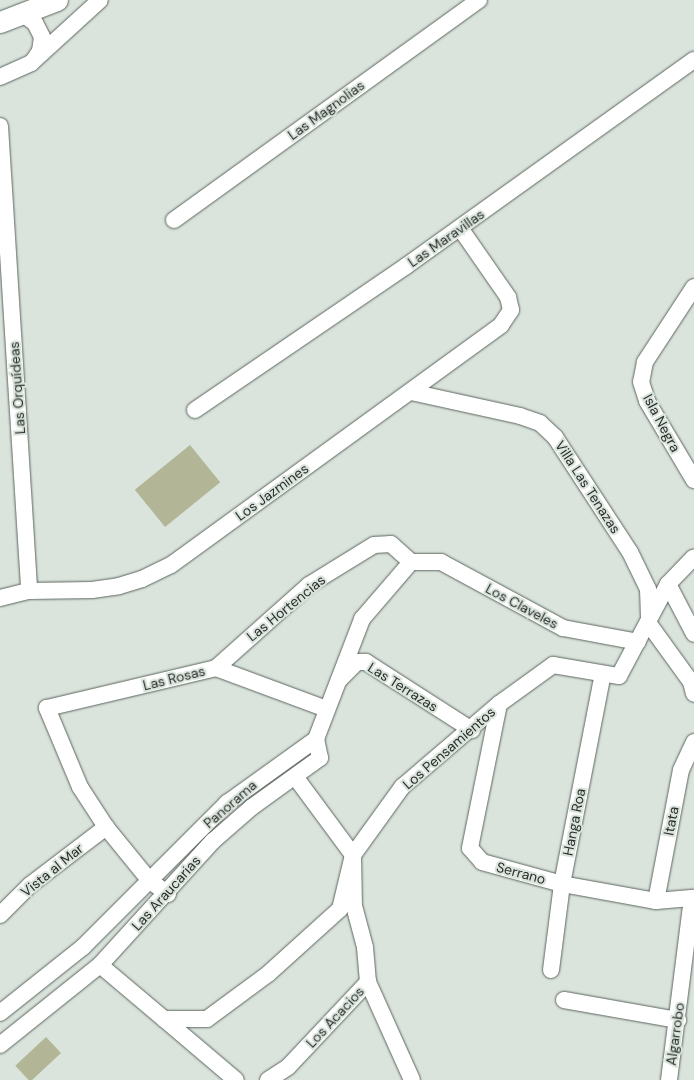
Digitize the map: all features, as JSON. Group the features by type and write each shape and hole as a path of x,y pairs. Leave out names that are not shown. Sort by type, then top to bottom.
{"main road":[{"path":"0,22 57,0"}],"street":[{"path":"0,77 31,63 100,0"},
{"name":"Las Magnolias","path":"174,220 478,0"},
{"path":"23,14 35,23 42,37 40,51 31,63"},
{"name":"Las Maravillas","path":"195,410 460,228 694,60"},
{"name":"Las Orquídeas","path":"0,126 29,591"},
{"name":"Los Jazmines","path":"0,598 29,591 92,590 119,586 171,565 411,392 501,324 511,310 508,297 460,228"},
{"name":"Isla Negra","path":"694,287 644,362 641,382 647,401 694,480"},
{"name":"Villa Las Tenazas","path":"411,392 520,416 540,423 555,437 630,552 648,589 648,624"},
{"name":"Las Hortencias","path":"216,668 310,585 374,545 390,544 411,562"},
{"name":"Los Pensamientos","path":"164,1019 207,1019 268,974 340,909 353,855 402,787 472,730 499,704 553,665 619,676 668,584 694,557"},
{"path":"316,739 362,619 411,562"},
{"name":"Los Claveles","path":"411,562 441,562 563,628 638,642"},
{"path":"668,584 694,634"},
{"path":"648,624 691,682 694,694"},
{"name":"Las Terrazas","path":"336,683 357,662 366,662 472,730"},
{"name":"Las Rosas","path":"106,827 80,787 47,708 216,668 326,709"},
{"name":"Hanga Roa","path":"551,970 562,884 603,674"},
{"name":"Serrano","path":"499,704 470,848 482,862 562,884 656,901 693,899"},
{"name":"Las Araucarias","path":"0,1046 100,965 168,894 213,841 252,807 296,778 320,758 316,739"},
{"name":"Panorama","path":"0,1013 84,947 227,803 316,739"},
{"name":"Itata","path":"656,901 681,770 694,742"},
{"path":"296,778 353,855"},
{"path":"106,827 150,881 168,894"},
{"name":"Vista al Mar","path":"0,915 30,885 106,827"},
{"name":"Los Acacios","path":"268,1080 288,1067 368,982 366,947 354,906 353,855"},
{"name":"Algarrobo","path":"669,1080 693,899"},
{"path":"100,965 236,1080"},
{"path":"368,982 412,1080"},
{"path":"564,1000 678,1020"}],"green space":[{"path":"190,445 220,482 165,527 135,490"},
{"path":"46,1037 61,1053 32,1080 29,1080 15,1066"}]}
